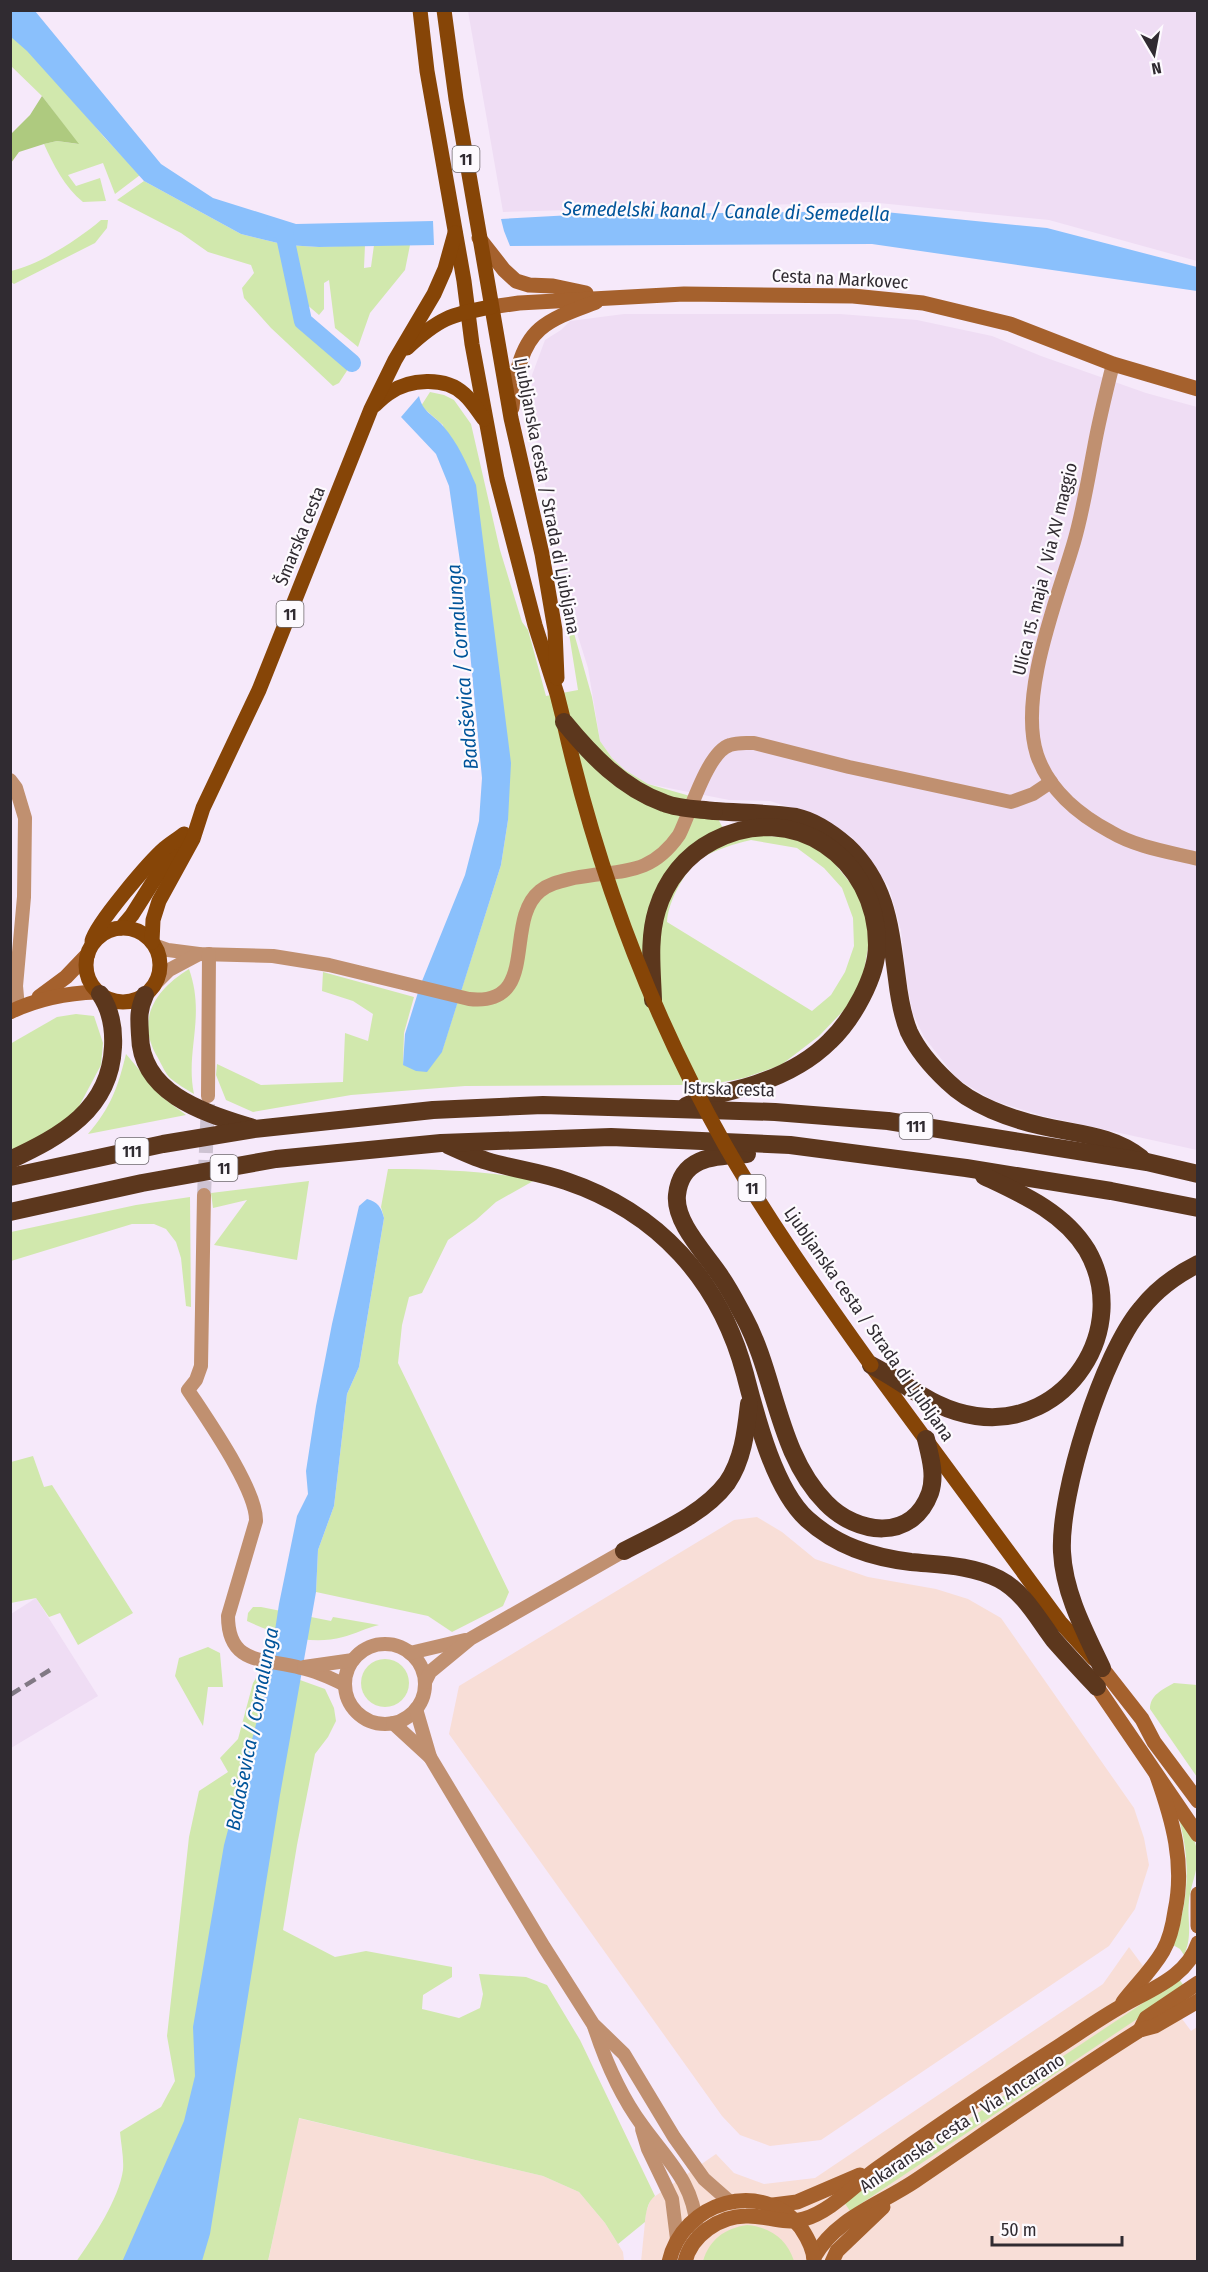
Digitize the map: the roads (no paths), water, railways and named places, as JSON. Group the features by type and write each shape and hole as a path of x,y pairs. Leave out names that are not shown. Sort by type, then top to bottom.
{"highway":[{"path":"564,722 595,756 628,785 670,805 797,818 814,824 835,836 862,861 883,897 890,927 899,996 909,1032 925,1057 960,1092 1008,1115 1040,1125 1105,1139 1131,1150 1147,1162"},
{"path":"653,1000 652,933 657,909 669,881 685,861 705,845 726,834 762,826 800,831 840,855 867,892 875,921 877,947 865,990 852,1015 831,1040 799,1066 773,1078 702,1098 683,1108"},
{"path":"150,990 139,1008 140,1050 148,1069 167,1089 189,1106 254,1129"},
{"path":"10,1160 63,1133 80,1119 104,1086 111,1066 114,1038 109,1009 98,993"},
{"name":"Istrska cesta","path":"254,1129 433,1110 543,1105 774,1112 888,1121 1147,1162 1197,1174"},
{"name":"111","path":"10,1177 141,1149 254,1129"},
{"name":"11","path":"10,1212 142,1183 276,1159 441,1143 611,1137 790,1145 966,1168"},
{"path":"441,1143 487,1161 528,1169 589,1189 616,1203 672,1242 700,1277 732,1334 745,1374 750,1399 772,1460 789,1495 804,1517 824,1533 850,1548 879,1557 969,1568 1002,1581 1020,1595 1054,1640 1098,1687"},
{"path":"790,1145 764,1153 713,1156 696,1162 680,1183 677,1195 678,1211 683,1222 723,1280 746,1319 796,1461 810,1484 827,1504 853,1522 869,1528 883,1530 910,1520 921,1510 930,1492 931,1461 926,1439"},
{"path":"871,1365 931,1403 957,1413 978,1417 1002,1417 1028,1410 1051,1400 1074,1380 1089,1359 1098,1335 1102,1309 1099,1280 1087,1250 1064,1222 1036,1202 966,1168"},
{"path":"966,1168 1111,1191 1197,1208"},
{"path":"1102,1668 1082,1626 1066,1576 1062,1554 1062,1528 1069,1489 1084,1433 1104,1378 1126,1331 1157,1291 1197,1264"},
{"path":"624,1551 674,1525 700,1508 727,1483 746,1438 750,1399"}],"main road":[{"name":"11","path":"371,409 395,360 434,324 467,311 427,71 420,10"},
{"name":"11","path":"444,10 456,99 491,307"},
{"path":"395,360 438,286 455,233"},
{"name":"Cesta na Markovec","path":"467,311 491,307"},
{"name":"Ljubljanska cesta / Strada di Ljubljana","path":"491,307 511,418 542,554 555,630 557,694"},
{"name":"Ljubljanska cesta / Strada di Ljubljana","path":"467,311 500,490 535,625 557,694 597,848 625,930 653,1000 725,1146 788,1247 871,1365 1060,1622 1098,1687"},
{"path":"371,409 390,392 407,385 428,382 445,383 463,392 486,422"},
{"name":"Šmarska cesta","path":"203,808 259,690 371,409"},
{"name":"11","path":"89,951 106,933 121,928 132,915 203,808"},
{"name":"11","path":"150,990 160,963 153,943 153,920 159,901 193,839 203,808"},
{"path":"150,990 138,1000 122,1002 98,993 88,978 86,963 97,928 165,848 184,834"},
{"path":"121,928 141,933 153,943"},
{"name":"Ljubljanska cesta / Strada di Ljubljana","path":"1060,1622 1102,1668"}],"street":[{"path":"479,238 504,270 516,281 607,297"},
{"name":"Cesta na Markovec","path":"491,307 607,297 684,294 853,296 923,303 1010,324 1113,364 1197,389"},
{"path":"511,418 513,389 519,367 530,342 541,329 564,315 607,297"},
{"name":"Ulica 15. maja / Via XV maggio","path":"1113,364 1078,526 1035,674 1033,703 1037,755 1051,782 1072,806 1112,833 1197,859"},
{"path":"153,943 168,950 204,954 273,956 307,961 469,999 486,1000 505,991 515,971 522,926 527,910 539,891 554,882 589,875 631,871 653,862 672,845 679,835 718,754 728,745 742,742 754,743 849,767 1011,802 1033,794 1051,782"},
{"path":"10,780 16,788 25,818 24,897 14,1010 34,1001 66,994 98,993"},
{"path":"34,1001 66,977 89,951"},
{"path":"150,990 169,970 204,954"},
{"path":"204,954 208,1096"},
{"path":"204,1195 201,1366 196,1380 188,1390 249,1491 256,1510 256,1521 228,1616 228,1632 240,1651 250,1658 302,1668 345,1685"},
{"path":"424,1682 430,1672 470,1639 624,1551"},
{"path":"410,1653 470,1639"},
{"path":"380,1644 396,1646 410,1653 420,1666 424,1682 422,1699 416,1709 406,1718 393,1723 372,1722 356,1712 346,1695 345,1685 347,1672 353,1660 365,1649 380,1644"},
{"path":"302,1668 353,1660"},
{"name":"Ljubljanska cesta / Strada di Ljubljana","path":"1102,1668 1142,1719 1154,1742 1197,1801"},
{"name":"Ljubljanska cesta / Strada di Ljubljana","path":"1098,1687 1157,1776 1193,1825 1197,1835"},
{"path":"416,1709 430,1757 544,1947 593,2024 624,2054 674,2137 704,2180 729,2201"},
{"path":"1142,1719 1162,1737 1197,1785"},
{"path":"393,1723 430,1757"},
{"path":"1120,2007 1164,1949 1180,1891 1180,1866 1172,1815 1157,1776"},
{"path":"1197,1894 1197,1926"},
{"name":"Ankaranska cesta / Via Ancarano","path":"795,2221 817,2214 876,2169 1016,2074 1120,2007 1164,1984 1183,1968 1193,1954 1197,1943"},
{"name":"Ankaranska cesta / Via Ancarano","path":"1140,2030 1146,2018 1197,1983"},
{"name":"Ankaranska cesta / Via Ancarano","path":"814,2259 831,2232 848,2220 901,2190 1140,2030 1155,2026 1197,2001"},
{"path":"593,2024 606,2062 641,2124 670,2158 688,2189 696,2217 698,2237"},
{"path":"641,2124 652,2158 672,2199 677,2238"},
{"name":"Ankaranska cesta / Via Ancarano","path":"773,2205 787,2204 807,2198 876,2169"},
{"path":"832,2262 837,2251 901,2190"},
{"path":"669,2262 677,2238 696,2217 729,2201 773,2205 795,2221 806,2235 814,2259"},
{"path":"685,2262 691,2246 698,2237 716,2224 732,2218 746,2216 775,2221 795,2221"}],"water":[{"path":"11,10 35,11 161,164 213,198 296,224 433,221 434,245 319,247 286,245 241,234 144,181 27,51 11,37"},
{"path":"875,211 1047,228 1197,267 1197,291 872,244 510,246 501,219 572,215"},
{"path":"419,396 426,410 453,439 476,485 511,763 508,820 501,865 442,1052 427,1072 416,1071 403,1065 405,1034 420,986 465,875 479,821 482,778 464,589 449,486 436,454 401,417"},
{"path":"367,1199 378,1206 384,1218 359,1367 347,1394 334,1506 318,1550 316,1592 280,1795 210,2234 202,2261 122,2262 184,2121 195,2076 193,2027 224,1845 267,1683 279,1604 297,1516 308,1494 306,1471 332,1324 359,1206"}],"waterway":[{"name":"Badaševica / Cornalunga","path":"275,228 284,232 303,321 352,363"}],"tunnel":[{"path":"204,1195 208,1104"}],"railway":[{"path":"10,1695 50,1670"}],"water label":[{"name":"Semedelski kanal / Canale di Semedella","path":"726,211"}]}
